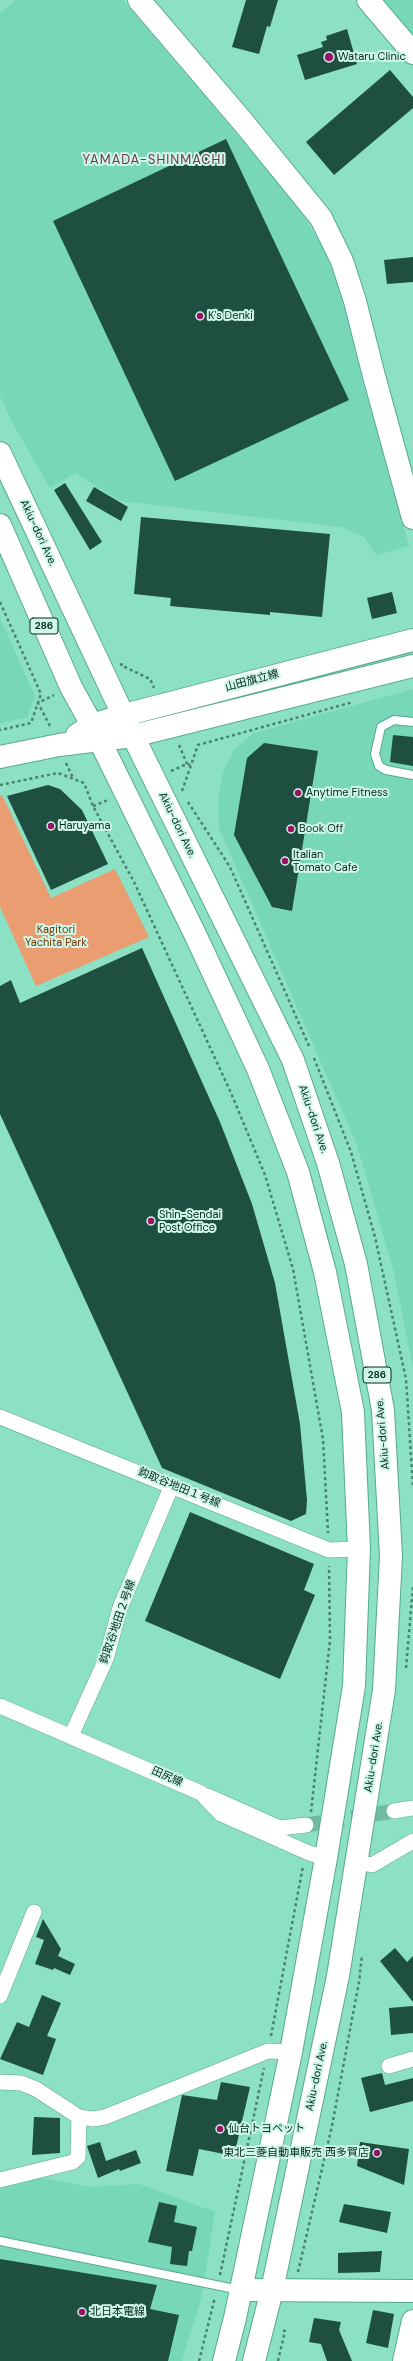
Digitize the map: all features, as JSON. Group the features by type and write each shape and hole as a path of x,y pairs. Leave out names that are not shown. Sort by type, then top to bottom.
{"main road":[{"path":"139,0 243,122 320,218 342,261 355,301 413,518"},
{"path":"368,0 413,53"},
{"name":"Akiu-dori Ave.","path":"0,454 133,736 293,1060 328,1163 356,1264 383,1410 391,1556 384,1690 338,1976 272,2290 254,2361"},
{"name":"286","path":"0,525 71,687 96,733 258,1069 298,1172 325,1272 353,1412 359,1549 354,1686 326,1858 291,2052 241,2290 224,2361"},
{"name":"山田旗立線","path":"96,733 124,715 413,640"},
{"path":"0,757 62,753 96,733 133,736 413,666"},
{"path":"241,2290 413,2291"},
{"path":"404,2361 413,2321"}],"street":[{"name":"鈎取谷地田１号線","path":"0,1417 172,1485 329,1550 359,1549"},
{"name":"鈎取谷地田２号線","path":"71,1736 106,1659 120,1608 172,1485"},
{"name":"田尻線","path":"0,1706 202,1793 221,1814 306,1852 326,1858"},
{"path":"202,1793 280,1828 306,1825"},
{"path":"394,1812 413,1808"},
{"path":"357,1862 372,1865 413,1841"},
{"path":"0,1996 34,1912"},
{"path":"0,2082 21,2083 36,2089 79,2117 93,2119 105,2117 268,2051 291,2052"},
{"path":"389,2066 413,2059"},
{"path":"0,2180 73,2162 78,2157 79,2117"}],"lane":[{"path":"413,722 394,720 381,727 375,754 379,766 386,770 413,775"},
{"path":"0,2241 241,2290"}],"path":[{"path":"0,602 41,694 31,723 0,730"},
{"path":"116,667 123,664 125,667 150,679"},
{"path":"38,703 56,694"},
{"path":"310,1049 230,867 182,791 198,745 360,700"},
{"path":"38,703 50,726"},
{"path":"179,745 187,764"},
{"path":"62,753 73,779"},
{"path":"170,771 187,764 191,765"},
{"path":"93,806 112,798"},
{"path":"313,1056 351,1152 375,1236 406,1379 413,1487"}],"shaded area":[{"path":"16,0 123,0 297,205 325,252 343,298 361,375 409,546 376,555 363,536 340,527 120,501 75,473 50,488 12,422 0,396 0,13"},
{"path":"381,0 413,0 413,35"},
{"path":"0,618 35,696 27,718 0,723"},
{"path":"413,689 413,1369 394,1272 357,1145 219,828 218,800 223,772 234,749 254,733"},
{"path":"34,2176 89,2187 139,2184 215,2212 202,2295 182,2361 0,2361 0,2187"}],"green space":[{"name":"Kagitori Yachita Park","path":"0,795 2,795 51,898 115,869 149,937 36,986 0,907"}],"building":[{"path":"246,0 278,0 270,27 267,26 259,54 232,47"},
{"path":"347,29 357,64 305,80 297,55 323,47 321,42 327,40 326,36"},
{"path":"390,70 413,97 413,108 334,175 306,142"},
{"path":"226,139 349,400 175,481 53,221"},
{"path":"413,257 413,282 387,284 384,260"},
{"path":"65,483 102,542 90,550 54,490"},
{"path":"94,487 128,507 121,521 86,501"},
{"path":"141,517 330,534 322,617 270,612 270,615 170,606 171,598 134,594"},
{"path":"392,592 397,613 372,619 367,598"},
{"path":"393,735 413,737 413,766 390,762"},
{"path":"264,743 318,751 292,911 272,907 234,835 247,758"},
{"path":"48,785 60,789 82,810 108,864 51,890 7,796"},
{"path":"142,948 220,1122 252,1204 275,1283 300,1424 307,1500 306,1514 291,1521 162,1468 0,1114 0,986 11,980 20,1003"},
{"path":"190,1512 314,1564 304,1590 315,1595 280,1679 145,1621"},
{"path":"43,1919 61,1949 58,1956 75,1964 70,1975 54,1968 53,1970 35,1964 44,1940 36,1937"},
{"path":"395,1948 407,1962 413,1956 413,2002 380,1961"},
{"path":"42,1995 61,2003 47,2036 56,2039 43,2075 0,2059 17,2022 29,2027"},
{"path":"413,2006 413,2033 391,2035 389,2008"},
{"path":"382,2073 385,2085 413,2078 413,2101 370,2112 361,2078"},
{"path":"221,2082 250,2087 234,2156 199,2149 193,2176 166,2171 182,2095 217,2100"},
{"path":"34,2117 60,2118 60,2153 32,2155"},
{"path":"100,2142 106,2161 136,2150 141,2163 120,2171 119,2169 98,2178 87,2146"},
{"path":"360,2142 409,2149 404,2185 357,2166"},
{"path":"159,2202 177,2206 174,2222 197,2227 192,2251 189,2251 187,2266 170,2264 172,2247 148,2242"},
{"path":"344,2204 391,2212 387,2233 339,2222"},
{"path":"382,2251 380,2272 338,2273 338,2253"},
{"name":"北日本電線","path":"0,2259 157,2285 150,2309 179,2315 168,2361 0,2361"},
{"path":"373,2310 394,2314 388,2348 366,2343"},
{"path":"314,2318 341,2322 339,2330 352,2361 327,2361 321,2344 309,2342"}],"tunnel":[{"path":"306,1825 394,1811"}],"place":[{"name":"Wataru Clinic","path":"329,57"},
{"name":"K's Denki","path":"200,316"},
{"name":"Anytime Fitness","path":"298,793"},
{"name":"Haruyama","path":"51,826"},
{"name":"Book Off","path":"291,829"},
{"name":"Italian Tomato Cafe","path":"285,861"},
{"name":"Shin-Sendai Post Office","path":"151,1221"},
{"name":"仙台トヨペット","path":"220,2129"},
{"name":"東北三菱自動車販売 西多賀店","path":"377,2153"},
{"name":"北日本電線","path":"82,2312"}],"district":[{"name":"YAMADA-SHINMACHI","path":"154,161"}]}
